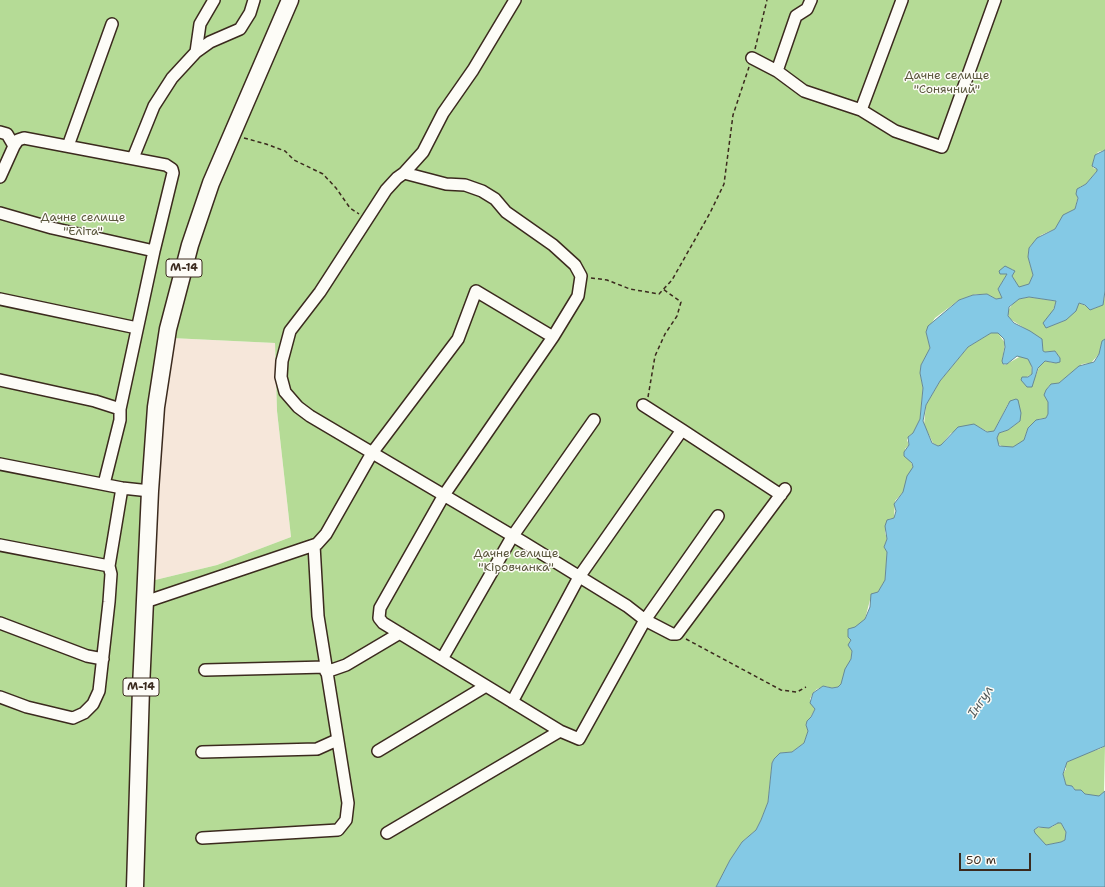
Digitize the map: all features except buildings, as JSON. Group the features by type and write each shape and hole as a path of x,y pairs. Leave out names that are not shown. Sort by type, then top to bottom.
{"highway":[{"name":"М-14","path":"135,887 150,491 159,380 173,306 199,215 231,135 290,0"}],"lane":[{"path":"196,52 200,24 214,0"},
{"path":"133,158 154,106 172,78 196,52 210,42 240,29 250,14 254,0"},
{"path":"515,0 443,114 430,141 404,173 392,183 366,218 320,292 290,331 282,361 281,377 285,392 298,407 372,453 627,606 646,620 668,633 677,634 783,492 644,406"},
{"path":"777,71 796,16 807,9 811,0"},
{"path":"861,110 902,0"},
{"path":"752,58 777,71 804,90 861,110 895,131 942,147 995,0"},
{"path":"68,146 112,24"},
{"path":"0,132 7,134 14,146"},
{"path":"0,177 14,146 18,140 24,138 133,158 166,165 172,169 120,409 120,420 104,484"},
{"path":"404,173 446,184 466,185 488,194 506,212 553,245 575,264 581,276 578,296 553,337 444,495 380,608 378,618 383,623 560,731 579,739 646,620 718,516"},
{"path":"0,213 52,228 154,251"},
{"path":"145,602 314,545 326,534 372,453 458,339 476,291 553,337"},
{"path":"0,299 137,328"},
{"path":"0,380 95,401 120,409"},
{"path":"442,659 512,537 594,420"},
{"path":"512,702 579,577 682,430"},
{"path":"0,464 122,488 150,491"},
{"path":"0,697 27,707 60,716 77,717 93,704 97,697 103,659 111,581 108,566 122,488"},
{"path":"0,545 108,566"},
{"path":"202,838 338,830 346,820 348,803 318,616 314,545"},
{"path":"0,623 87,656 103,659"},
{"path":"206,670 326,669 346,665 400,633"},
{"path":"378,751 486,686"},
{"path":"387,833 560,731"},
{"path":"202,752 317,749 337,740"}],"path":[{"path":"581,276 607,280 630,289 659,294 672,280 710,214 724,184 733,115 752,58 767,0"},
{"path":"231,135 266,144 285,151 294,160 323,174 350,208 366,218"},
{"path":"644,406 655,356 665,334 678,316 681,302 663,289"},
{"path":"677,634 781,690 797,692 806,687"}],"shaded area":[{"path":"171,338 275,343 277,411 291,537 217,565 151,581 155,492"}],"green space":[{"name":"Дачне селище \"Еліта\"","path":"0,0 284,0 169,304 130,887 0,887"},
{"path":"296,0 1105,0 1105,150 1098,152 1094,157 1093,168 1097,169 1097,171 1086,184 1080,187 1075,209 1064,215 1055,229 1041,235 1029,248 1028,257 1033,275 1029,284 1019,288 1012,276 1013,269 1001,274 1007,274 998,289 1002,298 996,299 987,294 976,294 959,300 935,318 926,332 930,348 921,365 920,373 923,388 920,419 913,433 907,440 909,445 905,449 913,467 903,492 895,501 894,518 889,519 885,532 887,539 884,547 887,552 885,580 878,592 870,600 865,619 849,643 852,651 851,659 841,684 838,687 832,688 825,686 817,689 813,693 810,699 815,709 806,725 808,731 804,743 792,752 780,753 774,759 772,763 768,802 761,820 756,830 742,842 730,860 716,887 140,887 151,581 217,565 291,537 277,411 275,343 171,338 203,217"},
{"path":"1105,291 1105,339 1102,341 1099,354 1091,363 1082,364 1059,383 1049,386 1045,392 1048,402 1048,414 1046,418 1039,419 1028,428 1024,440 1020,444 1013,447 1003,447 997,443 999,433 1008,430 1020,421 1018,403 1008,404 994,431 990,433 977,426 951,433 941,445 938,446 933,443 924,425 926,405 940,381 968,347 991,333 998,333 1005,343 1002,361 1003,364 1005,365 1021,356 1028,359 1031,363 1032,374 1021,380 1036,375 1040,365 1045,361 1054,363 1060,358 1055,351 1043,351 1040,338 1010,319 1007,312 1014,302 1019,299 1029,297 1056,301 1048,327 1066,320 1079,303 1093,309 1100,306 1104,300"},
{"path":"1105,746 1104,792 1099,796 1093,796 1085,794 1081,790 1075,790 1073,787 1066,785 1063,774 1066,769 1066,763 1082,754"},
{"path":"1058,823 1061,823 1066,832 1065,840 1046,845 1035,835 1034,831 1036,828 1052,827"}],"water":[{"name":"Інгул","path":"1105,150 1105,291 1103,305 1090,310 1085,305 1079,303 1076,311 1066,320 1046,328 1043,323 1054,309 1056,301 1029,297 1019,299 1009,307 1008,316 1014,323 1042,339 1043,351 1055,351 1060,358 1060,362 1056,363 1045,361 1038,368 1032,387 1027,387 1021,380 1022,377 1028,377 1032,374 1032,367 1028,359 1017,356 1007,364 1003,364 1002,361 1005,347 1004,339 998,333 991,333 968,347 940,381 926,405 923,421 932,443 938,446 941,445 958,427 974,424 987,432 994,431 1010,401 1016,399 1018,400 1021,413 1020,421 1008,430 999,433 997,438 999,446 1013,447 1024,440 1028,428 1036,420 1046,418 1048,414 1048,402 1044,395 1051,384 1059,383 1079,366 1094,362 1099,354 1102,341 1105,339 1105,746 1067,762 1063,774 1066,785 1072,786 1075,790 1081,790 1085,794 1099,796 1105,791 1105,887 716,887 730,860 742,842 756,830 761,820 768,802 772,763 774,759 780,753 792,752 804,743 808,731 806,725 807,721 815,709 810,703 813,693 823,686 832,688 838,687 841,684 845,669 851,659 852,651 848,645 851,640 848,637 848,629 855,627 865,619 870,607 871,594 878,592 885,580 887,552 884,547 887,539 885,526 887,520 894,518 896,511 894,504 903,492 907,476 913,467 912,463 904,456 904,452 909,445 908,437 913,433 920,419 923,388 920,373 921,365 930,348 926,332 928,326 959,300 973,295 987,294 996,299 1002,298 998,289 1007,274 1000,274 999,271 1005,266 1015,271 1012,276 1019,287 1029,284 1033,275 1028,257 1029,248 1037,238 1055,229 1063,215 1075,209 1078,198 1076,194 1077,189 1086,184 1097,171 1097,169 1092,166 1095,155","holes":["1061,823 1066,832 1065,840 1061,842 1046,845 1034,830 1038,827 1049,828"]}],"park label":[{"name":"Дачне селище \"Сонячний\"","path":"947,83"},
{"name":"Дачне селище \"Кіровчанка\"","path":"516,561"}]}
